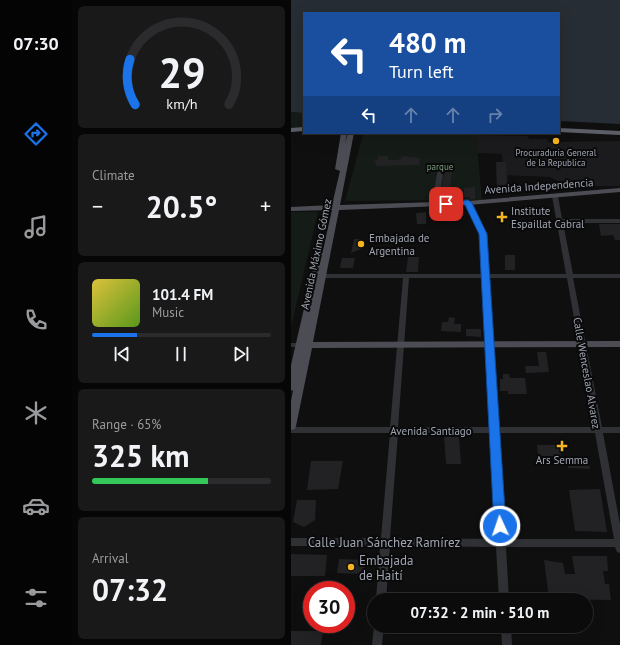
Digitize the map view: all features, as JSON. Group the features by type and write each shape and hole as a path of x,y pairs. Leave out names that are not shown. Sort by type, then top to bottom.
{"highway":[{"path":"291,131 303,130"},
{"path":"560,131 620,134"}],"main road":[{"name":"Avenida Máximo Gómez","path":"291,426 300,345 322,276 344,134"},
{"name":"Avenida Máximo Gómez","path":"291,387 351,134"},
{"name":"Avenida Independencia","path":"291,209 468,203 620,190"},
{"path":"300,345 620,344"}],"street":[{"path":"435,204 441,168"},
{"name":"Calle Wenceslao Alvarez","path":"555,196 620,545"},
{"path":"468,203 483,234 504,593"},
{"path":"559,221 620,221"},
{"path":"322,276 620,276"},
{"path":"381,593 406,276"},
{"name":"Avenida Santiago","path":"291,430 620,430"},
{"name":"Calle Juan Sánchez Ramírez","path":"291,542 501,542 620,545"},
{"path":"377,645 378,633"},
{"path":"506,633 507,645"}],"shaded area":[{"path":"291,0 620,0 620,124 560,121 560,12 303,12 303,113 291,112"},
{"path":"476,135 528,136 529,139 547,139 548,142 620,141 620,186 568,186 550,177 503,175 502,154 476,153"}],"green space":[{"path":"291,112 303,113 303,128 291,129"},
{"name":"parque","path":"363,135 476,135 482,200 345,201"},
{"path":"291,212 318,212 291,327"}],"building":[{"path":"378,156 388,156 388,160 397,160 402,158 402,156 420,158 419,165 376,166 375,160 378,160"},
{"path":"496,162 506,162 508,191 497,191"},
{"path":"442,165 453,165 449,196 441,195 445,168"},
{"path":"475,187 475,199 464,197 464,188"},
{"path":"426,212 426,224 417,224 416,213"},
{"path":"599,224 620,224 620,240 615,240 613,235 601,236"},
{"name":"Embajada de Argentina","path":"354,239 362,239 362,242 365,242 364,248 351,253"},
{"path":"505,255 515,255 515,270 505,270"},
{"path":"408,257 419,257 418,272 406,272"},
{"path":"342,258 355,258 353,268 340,268"},
{"path":"449,317 455,318 454,324 461,324 461,332 441,331 442,322 448,322"},
{"path":"466,329 481,329 481,337 466,336"},
{"path":"537,352 546,352 549,372 526,373 525,366 539,366"},
{"path":"503,374 509,374 510,378 525,378 527,394 508,394 508,391 500,391 500,379 503,379"},
{"path":"444,436 459,437 461,464 446,464"},
{"name":"Ars Semma","path":"537,445 559,445 561,456 538,456"},
{"path":"566,457 588,459 590,469 568,468"},
{"path":"311,461 343,461 338,489 307,490"},
{"path":"600,489 607,532 575,531 569,490"},
{"path":"297,500 316,500 315,520 304,527 293,522"},
{"path":"291,554 327,555 325,576 291,576"},
{"path":"572,556 607,556 608,571 603,571 605,584 609,584 611,600 593,600 593,593 548,593 544,560 563,563 565,574 575,574"},
{"name":"Embajada de Haití","path":"339,559 366,560 364,574 337,573"},
{"path":"291,631 303,631 303,633 323,633 321,645 291,645"}],"place":[{"name":"Procuraduria General de la Republica","path":"556,141"},
{"name":"Institute Espaillat Cabral","path":"502,217"},
{"name":"Embajada de Argentina","path":"361,244"},
{"name":"Ars Semma","path":"562,446"},
{"name":"Embajada de Haití","path":"351,567"}],"route":[{"path":"446,204 468,203 483,234 500,526"}]}
